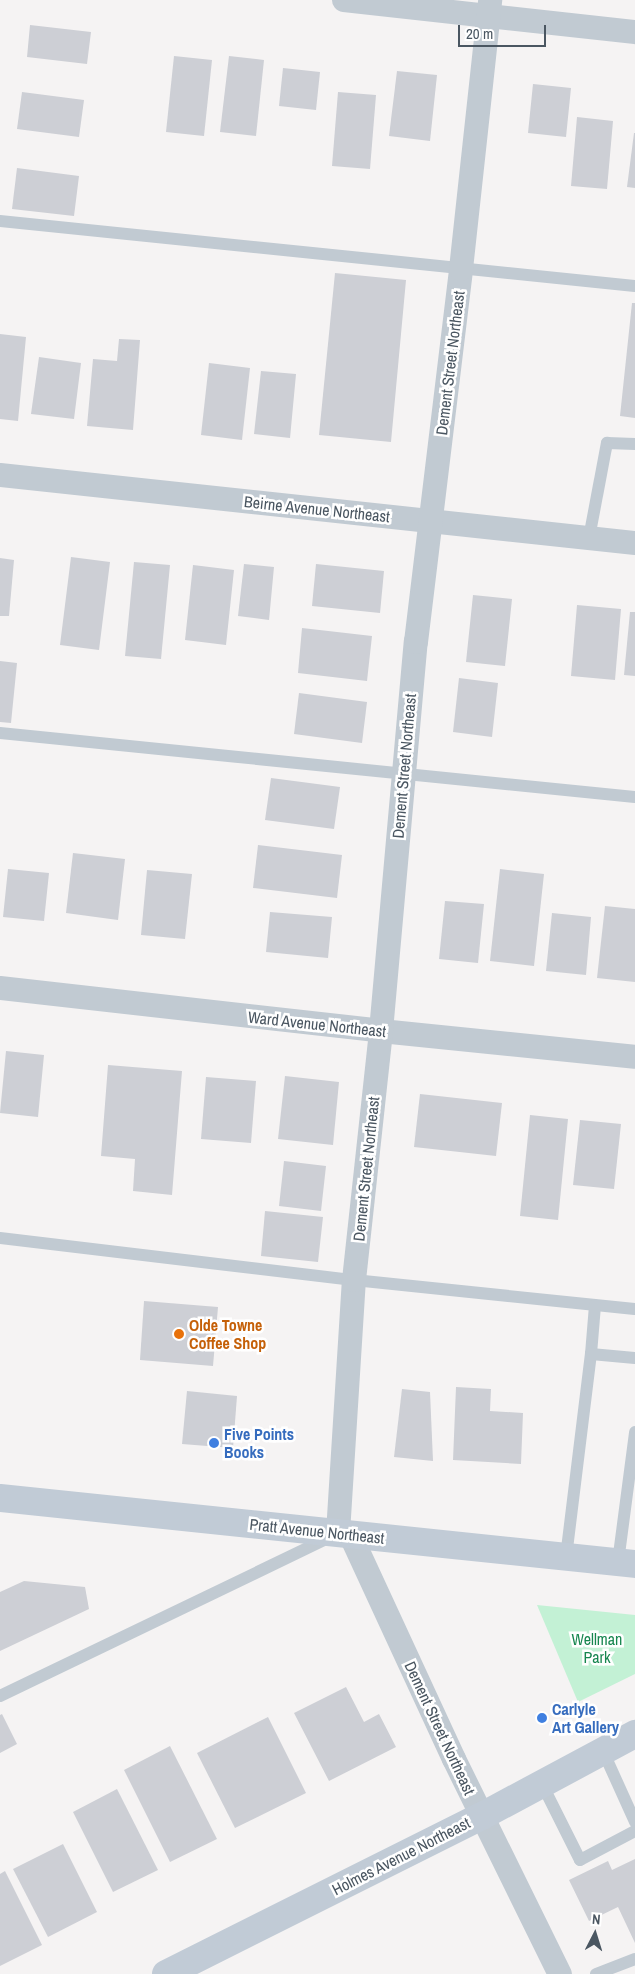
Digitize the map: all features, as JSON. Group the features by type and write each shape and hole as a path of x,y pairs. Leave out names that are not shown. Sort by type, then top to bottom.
{"main road":[{"name":"Pratt Avenue Northeast","path":"0,1498 626,1563"},
{"name":"Holmes Avenue Northeast","path":"166,1974 482,1816 635,1734"}],"street":[{"path":"344,0 489,8 635,32"},
{"name":"Dement Street Northeast","path":"489,8 403,774 381,1031 354,1280 344,1534 560,1974"},
{"name":"Beirne Avenue Northeast","path":"0,475 635,543"},
{"name":"Ward Avenue Northeast","path":"0,988 381,1031 635,1056"}],"lane":[{"path":"0,221 635,286"},
{"path":"590,538 607,442 635,444"},
{"path":"0,733 635,798"},
{"path":"0,1238 354,1280 635,1309"},
{"path":"566,1557 596,1305"},
{"path":"591,1354 635,1358"},
{"path":"626,1563 635,1432"},
{"path":"0,1696 344,1534"},
{"path":"602,1751 635,1822"},
{"path":"542,1784 580,1860 635,1831"},
{"path":"596,1974 635,1959"}],"green space":[{"name":"Wellman Park","path":"537,1605 635,1615 635,1674 578,1702"}],"building":[{"path":"30,25 91,32 87,64 27,57"},
{"path":"174,56 212,60 204,136 166,132"},
{"path":"229,56 264,60 256,136 220,132"},
{"path":"283,68 320,72 316,110 279,106"},
{"path":"397,71 437,75 430,141 389,136"},
{"path":"533,84 571,88 566,137 528,133"},
{"path":"22,92 84,100 79,137 17,129"},
{"path":"338,92 376,95 370,169 332,166"},
{"path":"577,117 613,121 607,189 571,186"},
{"path":"635,133 635,188 627,187"},
{"path":"17,168 79,176 74,216 12,209"},
{"path":"335,273 406,280 391,442 319,435"},
{"path":"632,303 635,303 635,418 620,416"},
{"path":"0,334 26,337 18,421 0,419"},
{"path":"119,339 140,340 133,430 87,426 93,359 117,361"},
{"path":"39,357 81,363 74,419 31,414"},
{"path":"209,363 250,368 242,440 201,435"},
{"path":"261,371 296,374 290,438 254,434"},
{"path":"71,557 110,562 99,650 60,645"},
{"path":"0,558 14,560 9,616 0,616"},
{"path":"134,562 170,565 161,659 125,656"},
{"path":"244,564 274,567 269,620 238,616"},
{"path":"316,564 384,571 380,613 312,606"},
{"path":"193,565 234,570 226,645 185,640"},
{"path":"473,595 512,599 505,666 466,662"},
{"path":"577,605 621,609 615,680 571,676"},
{"path":"630,612 635,612 635,676 624,675"},
{"path":"302,628 372,636 367,681 298,673"},
{"path":"0,661 17,663 11,723 0,722"},
{"path":"459,678 498,683 492,737 453,732"},
{"path":"299,693 367,702 362,743 294,734"},
{"path":"271,778 340,787 334,829 265,820"},
{"path":"258,845 342,855 337,898 253,888"},
{"path":"73,853 125,859 118,920 66,913"},
{"path":"8,869 49,873 44,921 3,917"},
{"path":"500,869 544,874 534,966 490,961"},
{"path":"147,870 192,874 185,939 141,935"},
{"path":"445,901 484,904 478,963 439,959"},
{"path":"605,906 635,909 635,982 597,978"},
{"path":"270,912 332,917 328,958 266,952"},
{"path":"552,913 591,917 586,975 546,971"},
{"path":"6,1051 44,1055 38,1117 0,1113"},
{"path":"108,1065 182,1071 172,1195 133,1191 135,1159 101,1156"},
{"path":"285,1076 339,1082 333,1145 278,1139"},
{"path":"206,1077 256,1081 251,1143 201,1139"},
{"path":"420,1094 502,1103 496,1156 414,1147"},
{"path":"530,1115 568,1119 558,1220 520,1216"},
{"path":"580,1120 621,1124 614,1189 573,1185"},
{"path":"284,1161 326,1166 321,1211 279,1206"},
{"path":"265,1211 323,1217 318,1262 261,1256"},
{"path":"144,1301 218,1307 213,1366 140,1360"},
{"path":"456,1387 491,1389 490,1411 523,1413 521,1464 453,1460"},
{"path":"402,1389 430,1392 433,1461 394,1457"},
{"path":"187,1391 237,1396 233,1448 182,1444"},
{"path":"24,1581 85,1587 89,1609 0,1651 0,1592"},
{"path":"346,1687 364,1722 379,1714 396,1747 329,1781 294,1713"},
{"path":"2,1714 17,1744 0,1753 0,1715"},
{"path":"268,1717 306,1793 235,1828 197,1753"},
{"path":"170,1746 217,1839 170,1862 124,1770"},
{"path":"117,1789 158,1870 113,1892 73,1812"},
{"path":"63,1844 97,1912 48,1937 13,1869"},
{"path":"635,1859 635,1943 618,1907 589,1921 569,1880 608,1861 612,1870"},
{"path":"5,1871 42,1945 0,1966 0,1874"}],"place":[{"name":"Olde Towne Coffee Shop","path":"179,1334"},
{"name":"Five Points Books","path":"214,1443"},
{"name":"Carlyle Art Gallery","path":"542,1718"}]}
